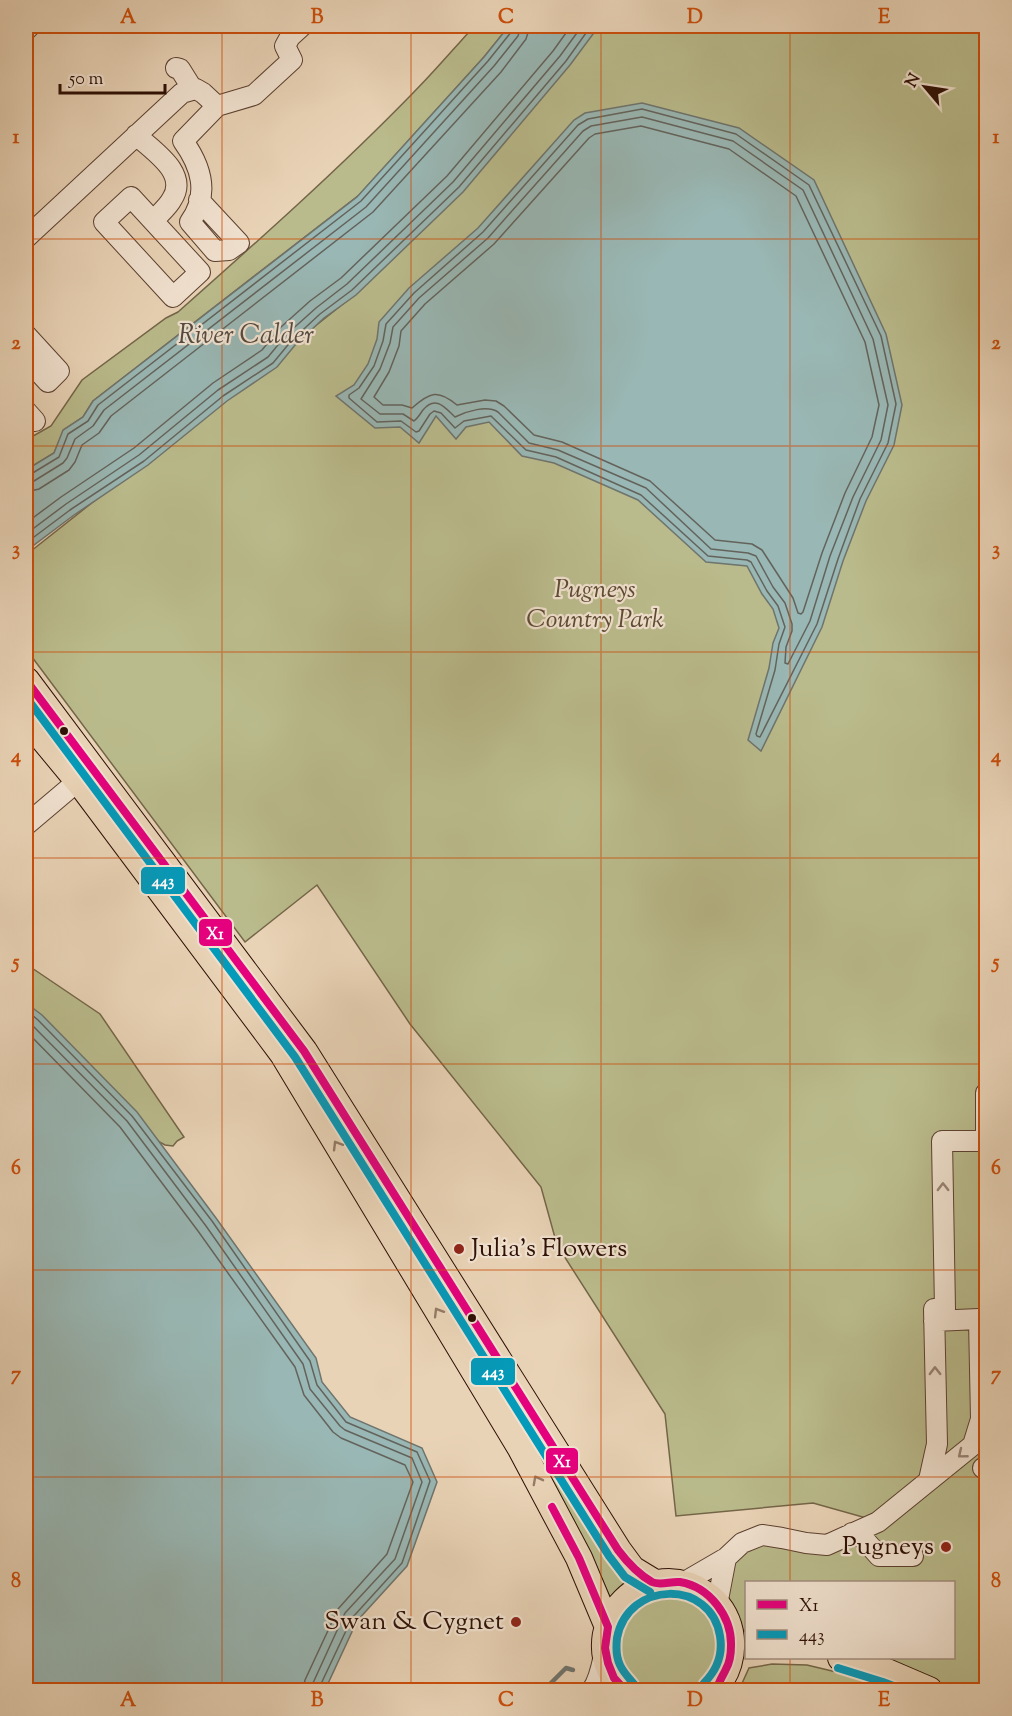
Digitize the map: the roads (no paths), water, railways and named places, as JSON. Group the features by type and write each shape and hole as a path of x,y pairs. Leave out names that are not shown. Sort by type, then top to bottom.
{"main road":[{"path":"26,680 304,1050 618,1550 633,1569 655,1583"},
{"path":"26,718 78,781 283,1054 520,1447 579,1558 607,1637 608,1663 614,1678 625,1690"},
{"path":"607,1637 615,1611 627,1598 655,1583 669,1582 683,1583 697,1588 709,1596 721,1610 745,1630"},
{"path":"717,1685 729,1662 731,1638 729,1626 721,1610"},
{"path":"717,1685 745,1659"},
{"path":"844,1659 887,1672 929,1690"}],"street":[{"path":"26,30 30,26"},
{"path":"199,200 201,192 199,169 183,141 217,106 254,95 292,60 285,46 290,37 302,26"},
{"path":"26,238 182,95 190,85 180,69 176,68"},
{"path":"182,95 196,89 217,106"},
{"path":"136,135 174,170 178,183 173,199 153,220"},
{"path":"131,196 153,220 200,272 173,297 104,222 131,196"},
{"path":"26,335 59,371 48,382 26,357"},
{"path":"26,825 78,781"},
{"path":"986,1105 987,1131"},
{"path":"929,1480 937,1444 934,1309 945,1309 942,1142 987,1140"},
{"path":"683,1583 726,1558 742,1543 762,1535 827,1545 878,1522 973,1445 981,1419 983,1319 934,1320"},
{"path":"852,1533 862,1537 879,1556 913,1556"},
{"path":"721,1610 726,1558"},
{"path":"592,1690 596,1685 602,1665 607,1637"}],"water":[{"name":"River Calder","path":"509,26 599,26 570,65 463,192 356,295 324,318 296,344 277,367 227,401 148,465 26,551 26,470 54,453 63,430 83,417 93,401 357,197 484,57"},
{"path":"642,103 739,128 814,180 886,334 902,405 894,445 866,501 843,561 822,627 761,751 748,740 779,628 773,609 747,566 706,562 638,500 554,463 522,456 489,422 466,427 456,439 436,416 419,443 400,427 375,428 336,396 354,385 368,364 377,339 379,322 409,288 478,228 574,120 585,113"},
{"path":"26,1003 42,1015 137,1112 316,1358 322,1382 350,1417 422,1448 437,1482 407,1566 357,1621 325,1690 26,1690"}],"waterway":[{"path":"544,1690 566,1668 573,1670"}],"place":[{"name":"Julia's Flowers","path":"459,1249"},
{"name":"Pugneys","path":"946,1547"},
{"name":"Swan & Cygnet","path":"516,1622"}],"park label":[{"name":"Pugneys Country Park","path":"595,605"}]}
